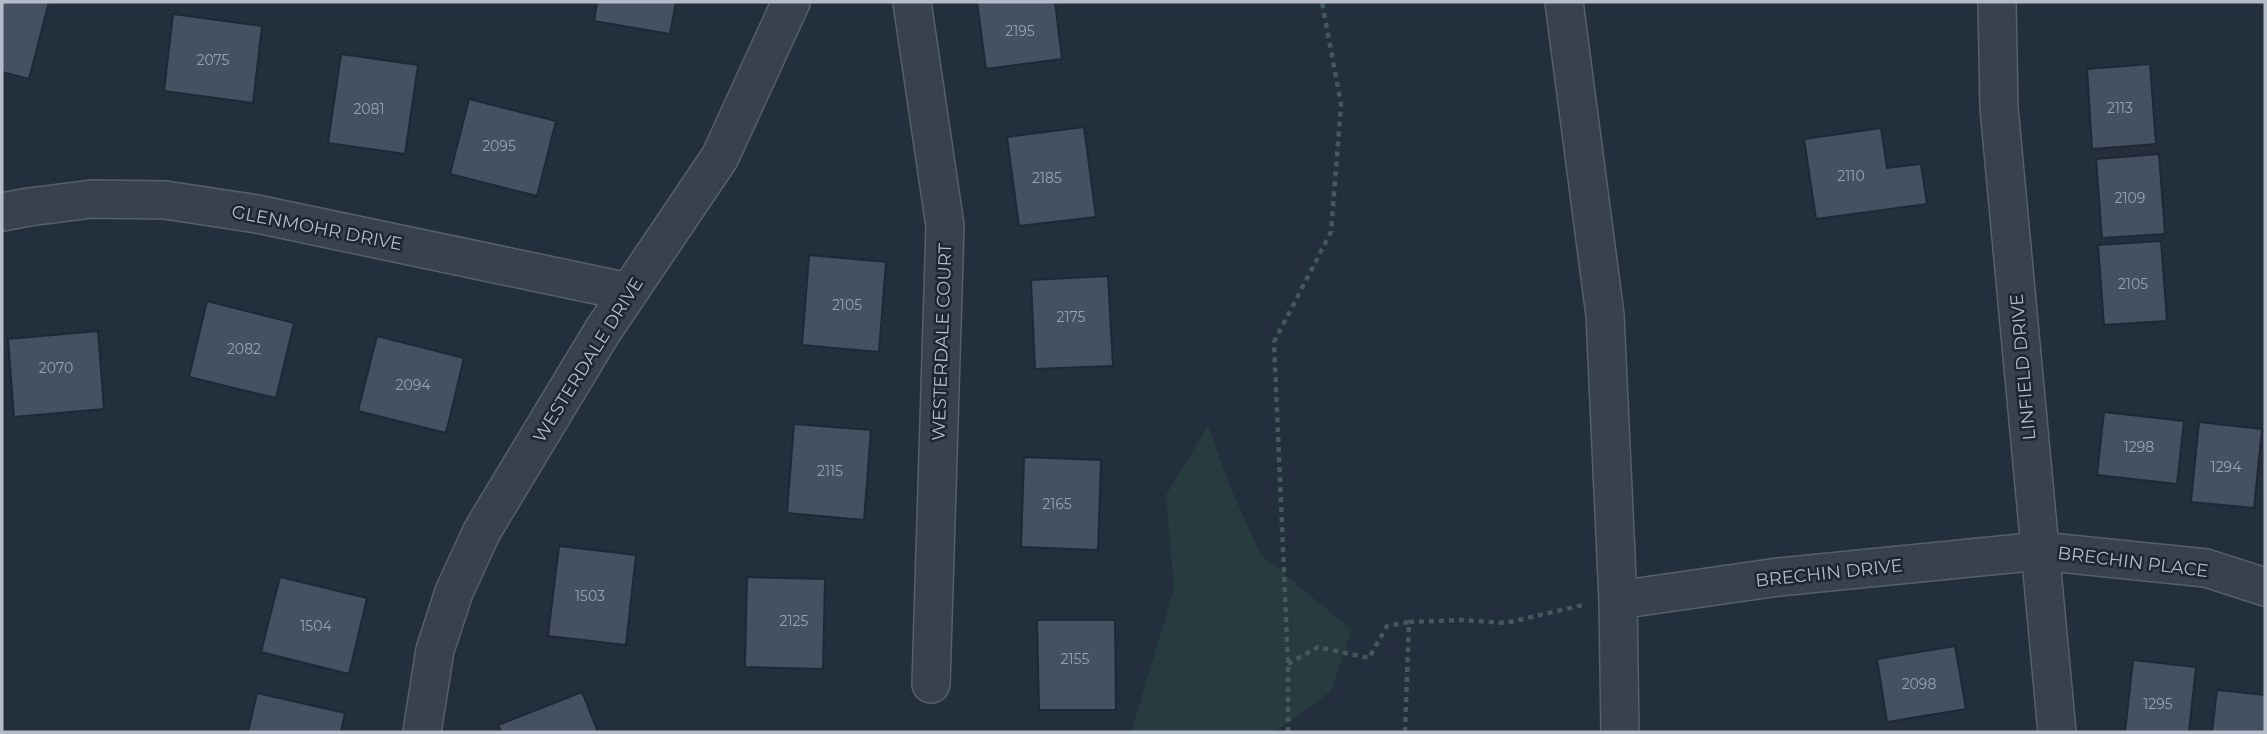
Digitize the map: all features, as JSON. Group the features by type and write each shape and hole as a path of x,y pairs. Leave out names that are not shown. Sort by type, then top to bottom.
{"street":[{"name":"WESTERDALE DRIVE","path":"422,732 435,650 454,592 482,531 602,332 720,157 791,2"},
{"name":"WESTERDALE COURT","path":"912,2 946,226 931,684"},
{"path":"1564,2 1605,315 1618,600 1620,732"},
{"name":"LINFIELD DRIVE","path":"1997,2 1999,108 2057,732"},
{"name":"GLENMOHR DRIVE","path":"2,212 92,200 165,200 257,214 629,292"},
{"name":"BRECHIN DRIVE","path":"1618,600 1778,577 2040,551"},
{"name":"BRECHIN PLACE","path":"2040,551 2206,568 2265,587"}],"path":[{"path":"1288,732 1288,664 1274,342 1331,232 1341,104 1322,2"},
{"path":"1288,664 1318,647 1369,658 1387,626 1409,622 1462,620 1506,623 1577,606 1618,600"},
{"path":"1405,732 1409,622"}],"green space":[{"path":"1208,426 1229,484 1260,554 1352,630 1331,691 1275,732 1131,732 1174,589 1166,495"}],"building":[{"path":"2,2 49,2 29,79 2,72"},
{"path":"597,2 676,2 670,34 594,21"},
{"path":"977,2 1055,2 1062,59 986,69"},
{"path":"173,14 262,26 253,103 164,91"},
{"path":"341,54 418,65 405,154 328,143"},
{"path":"2150,64 2156,144 2092,149 2087,69"},
{"path":"469,99 556,121 537,196 450,174"},
{"path":"1084,127 1096,217 1019,226 1007,137"},
{"path":"1881,128 1887,168 1921,164 1927,204 1816,219 1804,139"},
{"path":"2159,154 2165,234 2102,238 2096,159"},
{"path":"2161,241 2167,321 2104,325 2098,245"},
{"path":"809,255 886,262 879,352 802,345"},
{"path":"1108,276 1113,366 1035,369 1031,280"},
{"path":"207,301 294,323 276,398 189,377"},
{"path":"98,331 104,409 14,417 8,339"},
{"path":"377,336 464,358 446,433 358,411"},
{"path":"2104,412 2184,421 2177,484 2097,475"},
{"path":"2199,422 2262,429 2254,508 2191,502"},
{"path":"794,424 871,430 864,520 787,513"},
{"path":"1024,457 1101,460 1098,550 1021,547"},
{"path":"559,546 636,555 626,645 548,636"},
{"path":"280,577 367,598 349,674 261,652"},
{"path":"747,577 825,579 823,669 745,667"},
{"path":"1037,620 1115,620 1116,710 1039,710"},
{"path":"1955,646 1966,709 1887,722 1877,659"},
{"path":"2133,660 2196,667 2189,732 2125,732"},
{"path":"2217,690 2265,695 2265,732 2212,732"},
{"path":"582,692 598,732 501,732 498,725"},
{"path":"257,693 345,713 341,732 248,732"}]}
